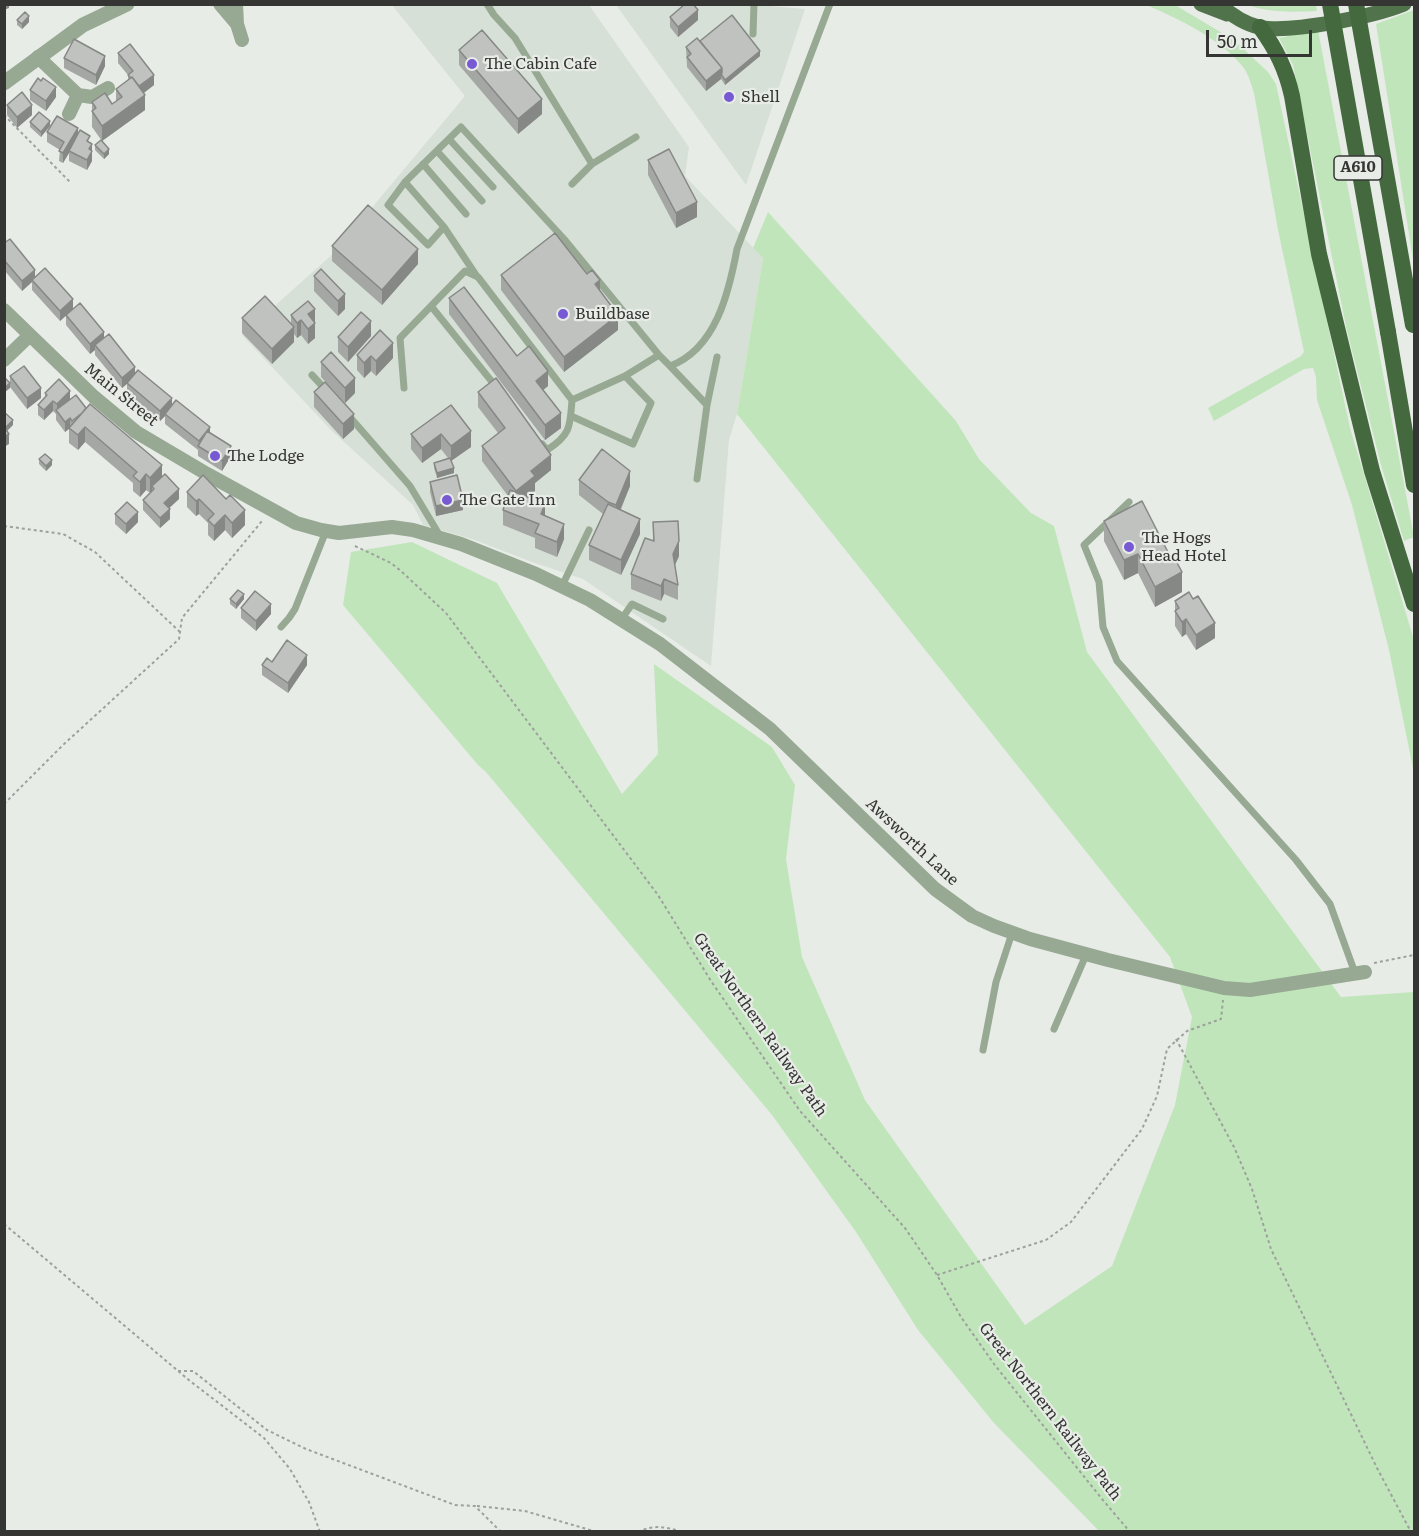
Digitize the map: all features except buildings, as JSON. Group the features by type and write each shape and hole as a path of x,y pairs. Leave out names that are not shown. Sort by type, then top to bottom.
{"highway":[{"name":"A610","path":"1330,4 1414,485"},
{"name":"A610","path":"1356,4 1414,331"},
{"path":"1260,27 1276,50 1286,71 1321,265 1372,471 1414,604"}],"main road":[{"path":"1201,4 1260,27 1285,28 1372,15 1404,4"},
{"path":"1219,4 1235,16"}],"street":[{"path":"4,83 83,25 104,4"},
{"path":"83,25 127,4"},
{"path":"220,4 237,24"},
{"path":"236,4 237,24 242,40"},
{"path":"38,57 78,95 92,97 108,88"},
{"path":"69,114 78,95"},
{"name":"Main Street","path":"4,310 94,397 136,432 296,523 339,533 392,527 412,530 441,538 536,574"},
{"path":"4,360 29,336"},
{"name":"Awsworth Lane","path":"536,574 590,600 660,644 770,729 935,889 972,916 1012,933 1086,955 1224,988 1251,990 1360,972"}],"lane":[{"path":"487,4 514,38 592,164"},
{"path":"753,34 754,4"},
{"path":"670,366 683,361 702,341 722,310 736,249 830,4"},
{"path":"444,227 428,245 388,205 405,182 461,127 564,239 659,355 707,405"},
{"path":"572,184 592,164 636,137"},
{"path":"449,139 493,187"},
{"path":"436,151 482,201"},
{"path":"423,164 466,214"},
{"path":"405,182 444,227 478,277 572,400 570,428 559,443 547,450 539,441"},
{"path":"404,388 400,338 465,271 478,277"},
{"path":"431,306 503,396"},
{"path":"572,400 625,376 659,355"},
{"path":"697,479 707,405 717,357"},
{"path":"312,375 335,400"},
{"path":"571,416 633,444 651,403 625,376"},
{"path":"342,409 410,486 441,538"},
{"path":"1129,502 1084,545 1099,582 1103,627 1117,661 1296,860 1330,904 1360,972"},
{"path":"562,586 589,530"},
{"path":"280,627 295,609 326,531"},
{"path":"621,620 632,604 663,619"},
{"path":"984,1050 996,982 1012,933"},
{"path":"1054,1029 1086,955"}],"path":[{"path":"4,115 71,183"},
{"path":"4,804 179,639 182,618 263,519 269,508"},
{"path":"4,526 63,534 95,552 180,632"},
{"name":"Great Northern Railway Path","path":"358,547 396,567 446,613 658,895 711,981 800,1111 905,1228 937,1275 961,1317 994,1364 1130,1532"},
{"path":"1360,972 1365,966 1386,959 1414,955"},
{"path":"937,1275 1046,1240 1071,1222 1142,1129 1157,1096 1167,1049 1187,1031 1221,1019 1224,988"},
{"path":"1176,1039 1234,1147 1252,1189 1272,1249 1377,1468 1411,1532"},
{"path":"4,1224 178,1371 264,1438 290,1469 309,1502 320,1532"},
{"path":"178,1371 193,1371 267,1430 306,1449 455,1505 525,1511 597,1532"},
{"path":"475,1506 501,1532"},
{"path":"638,1532 660,1526 682,1532"}],"shaded area":[{"name":"Shell","path":"747,4 805,9 746,185 616,5"},
{"path":"392,5 589,5 689,147 685,176 763,258 737,414 729,440 711,666 583,579 472,539 423,525 413,505 331,430 242,335 335,252 465,96"}],"green space":[{"path":"1146,5 1175,5 1234,40 1268,72 1276,84 1350,428 1414,640 1414,773 1389,650 1352,505 1317,400 1316,377 1313,368 1304,369 1214,421 1208,408 1301,356 1304,352 1278,230 1254,93 1248,76 1234,57 1212,39 1172,16"},
{"path":"1247,5 1316,5 1317,11 1273,11"},
{"path":"1414,10 1414,266 1376,24"},
{"path":"1318,30 1414,537 1404,541 1381,465 1347,331 1293,65 1279,38"},
{"path":"768,212 956,421 979,459 1031,513 1054,526 1087,652 1341,997 1414,992 1414,1531 1099,1531 994,1423 918,1330 856,1232 772,1115 486,772 343,605 351,552 412,542 497,583 622,794 658,754 654,664 772,747 795,785 786,859 802,957 865,1100 1025,1325 1112,1266 1175,1105 1192,1017 1170,957 737,414 763,258 753,248"}],"place":[{"name":"The Cabin Cafe","path":"472,64"},
{"name":"Shell","path":"729,97"},
{"name":"Buildbase","path":"563,314"},
{"name":"The Lodge","path":"215,456"},
{"name":"The Gate Inn","path":"447,500"},
{"name":"The Hogs Head Hotel","path":"1129,547"}]}
